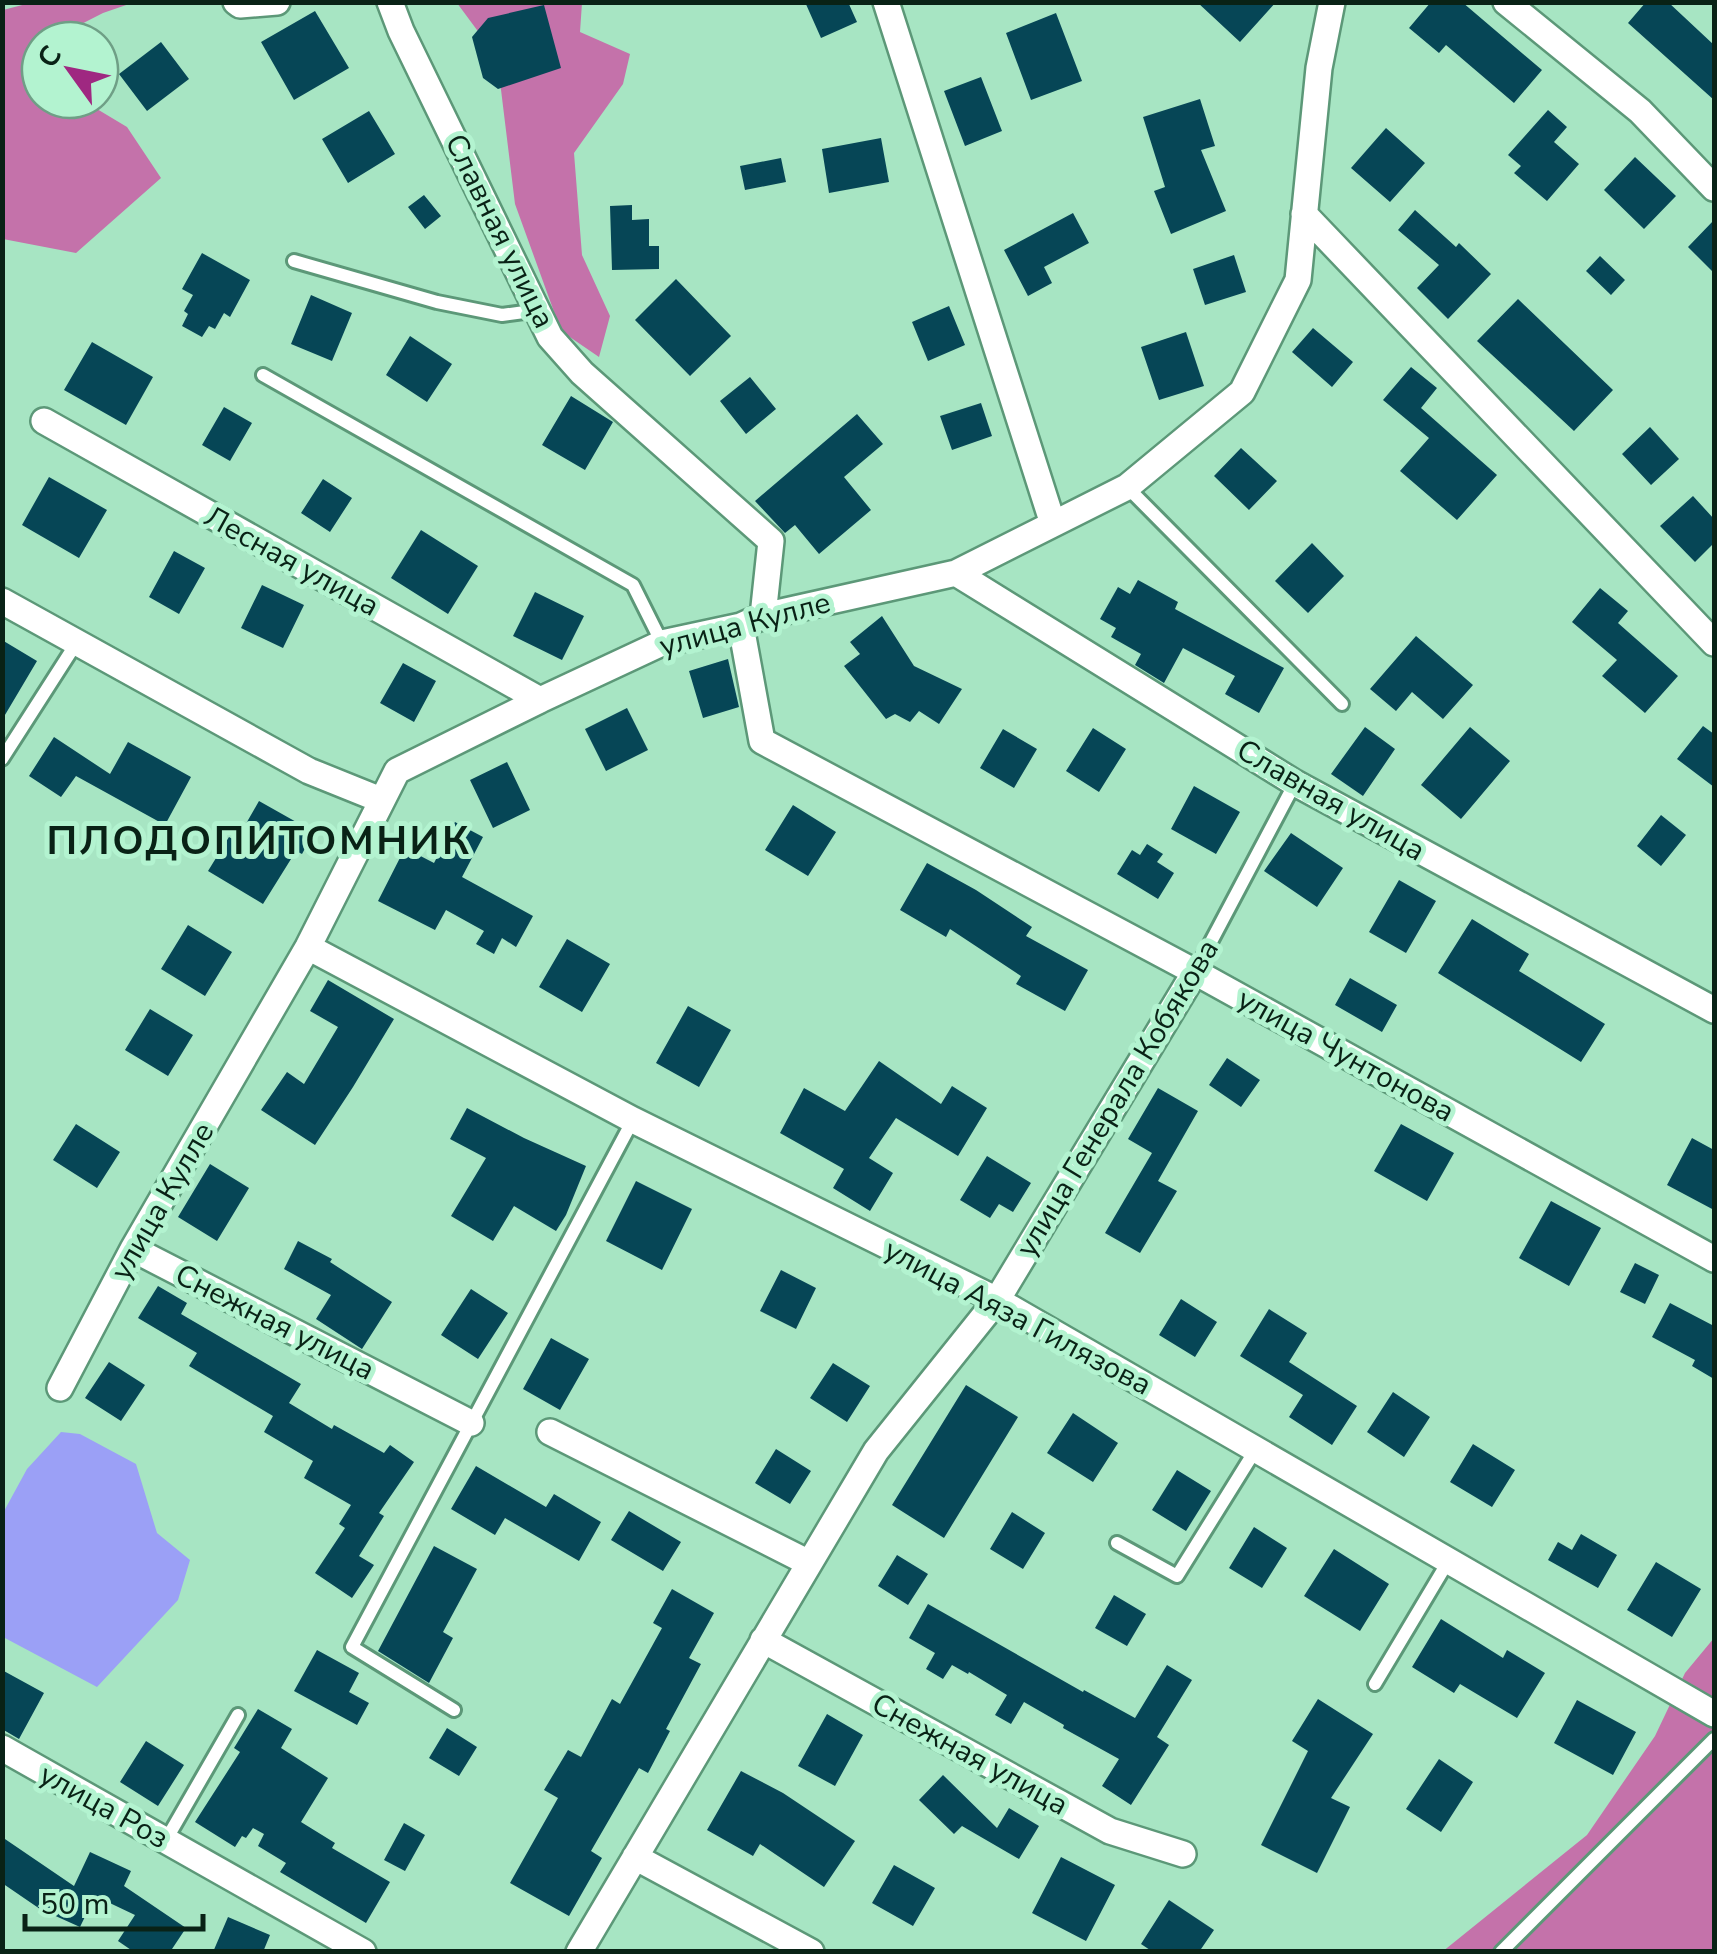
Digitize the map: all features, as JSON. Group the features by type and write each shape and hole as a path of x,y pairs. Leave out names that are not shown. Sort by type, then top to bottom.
{"street":[{"path":"236,2 277,2"},
{"name":"Славная улица","path":"390,2 550,337 582,373 771,541 752,621"},
{"path":"886,2 1053,524"},
{"name":"улица Кулле","path":"60,1388 133,1249 308,947 397,771 662,643 956,573 1128,486 1242,392 1298,280 1318,68 1332,2"},
{"path":"1506,2 1640,111 1714,188"},
{"path":"1304,214 1714,643"},
{"name":"Лесная улица","path":"44,421 540,700"},
{"name":"Славная улица","path":"956,573 1295,783 1714,1010"},
{"path":"2,601 310,771 380,800"},
{"name":"улица Чунтонова","path":"752,621 762,742 1195,972 1714,1258"},
{"name":"улица Аяза Гилязова","path":"308,947 633,1120 997,1300 1714,1714"},
{"name":"улица Генерала Кобякова","path":"579,1952 876,1451 997,1300 1195,972"},
{"name":"Снежная улица","path":"133,1249 471,1423"},
{"path":"550,1432 809,1563"},
{"name":"Снежная улица","path":"764,1640 1110,1831 1183,1854"},
{"name":"улица Роз","path":"2,1748 363,1952"},
{"path":"635,1858 811,1952"}],"lane":[{"path":"294,261 436,302 502,314 539,310"},
{"path":"263,375 633,585 662,643"},
{"path":"1128,486 1342,704"},
{"path":"2,759 77,642"},
{"name":"улица Генерала Кобякова","path":"1195,972 1295,783"},
{"path":"454,1710 352,1647 633,1120"},
{"path":"1117,1543 1176,1576 1256,1449"},
{"path":"1376,1684 1449,1560"},
{"path":"166,1840 238,1715"},
{"path":"1501,1952 1714,1739"}],"shaded area":[{"path":"30,3 132,3 89,20 20,20 20,120 115,120 127,127 161,178 76,253 3,239 3,10"},
{"path":"457,3 582,3 580,32 630,54 623,84 574,153 582,255 610,316 599,357 561,331 515,204 497,57"},
{"path":"1714,1638 1714,1951 1442,1952 1587,1835 1655,1736 1685,1673"}],"water":[{"path":"61,1432 80,1434 136,1464 157,1533 190,1560 178,1600 97,1687 3,1637 3,1513 27,1469"}],"building":[{"path":"805,2 848,2 857,22 821,38"},
{"path":"1197,2 1276,2 1240,42"},
{"path":"1431,2 1462,2 1542,70 1514,103 1446,45 1439,53 1409,28"},
{"path":"1646,2 1668,2 1714,45 1714,100 1628,23"},
{"path":"544,5 561,68 498,89 483,78 472,37 488,18"},
{"path":"315,11 349,68 294,100 261,42"},
{"path":"1056,13 1082,81 1031,100 1006,33"},
{"path":"161,42 189,79 147,111 120,73"},
{"path":"981,77 1002,131 965,146 944,91"},
{"path":"1200,99 1215,146 1201,150 1226,211 1171,234 1154,191 1165,187 1143,117"},
{"path":"1548,110 1567,127 1554,142 1579,164 1547,201 1514,173 1521,166 1508,155"},
{"path":"369,111 395,154 348,183 322,139"},
{"path":"1386,128 1425,163 1390,202 1351,168"},
{"path":"881,138 889,182 829,193 822,149"},
{"path":"1635,157 1676,196 1644,229 1604,190"},
{"path":"781,158 786,182 745,190 740,166"},
{"path":"424,195 441,216 425,229 408,207"},
{"path":"632,205 632,220 649,219 649,246 659,246 659,269 612,270 610,206"},
{"path":"1415,210 1456,247 1459,243 1491,274 1448,319 1417,288 1439,265 1398,230"},
{"path":"1073,213 1089,243 1044,267 1052,283 1028,296 1004,250"},
{"path":"1714,220 1714,273 1688,247"},
{"path":"202,253 250,280 230,317 224,313 215,329 209,326 202,337 182,326 188,314 184,311 193,295 182,289"},
{"path":"1234,255 1246,292 1205,305 1193,269"},
{"path":"1600,256 1625,280 1611,295 1586,271"},
{"path":"676,279 731,336 690,376 635,320"},
{"path":"311,295 352,313 332,361 291,344"},
{"path":"1518,299 1613,390 1574,431 1477,341"},
{"path":"949,306 965,345 928,361 912,322"},
{"path":"1313,328 1353,362 1332,387 1292,352"},
{"path":"1186,332 1204,386 1159,400 1141,347"},
{"path":"410,336 452,364 427,402 386,375"},
{"path":"92,342 153,377 126,425 64,390"},
{"path":"1411,367 1437,388 1421,408 1497,475 1457,520 1400,471 1429,438 1383,400"},
{"path":"750,377 776,409 746,434 720,401"},
{"path":"571,396 613,422 585,470 542,445"},
{"path":"981,403 992,436 952,450 940,416"},
{"path":"224,407 252,423 230,461 202,445"},
{"path":"857,414 883,444 844,477 871,510 819,554 795,525 785,533 755,501"},
{"path":"1650,427 1679,459 1651,485 1622,454"},
{"path":"1241,448 1277,481 1249,510 1214,476"},
{"path":"49,477 107,510 79,558 22,525"},
{"path":"323,479 352,498 330,532 301,513"},
{"path":"1693,496 1714,519 1714,543 1695,562 1660,526"},
{"path":"421,530 478,566 448,614 391,578"},
{"path":"1312,543 1344,576 1308,613 1275,581"},
{"path":"174,551 205,568 179,614 149,597"},
{"path":"1138,580 1178,602 1175,609 1284,668 1259,713 1225,694 1235,676 1183,648 1164,683 1135,665 1141,654 1111,637 1116,628 1100,619 1118,587 1130,594"},
{"path":"262,585 304,605 283,648 241,628"},
{"path":"1600,588 1628,611 1618,623 1678,676 1645,713 1602,676 1617,660 1572,622"},
{"path":"535,592 584,616 562,660 513,636"},
{"path":"882,616 914,666 962,689 939,724 919,711 910,722 895,714 886,719 844,666 860,654 850,642"},
{"path":"1416,636 1473,685 1443,719 1412,692 1396,711 1370,689"},
{"path":"2,640 37,661 2,720"},
{"path":"728,659 739,707 703,718 689,671"},
{"path":"403,663 436,681 414,722 380,703"},
{"path":"627,708 648,750 606,771 585,729"},
{"path":"1703,726 1714,734 1714,787 1677,759"},
{"path":"1365,727 1395,749 1363,796 1331,774"},
{"path":"1470,727 1510,761 1461,819 1421,785"},
{"path":"1093,728 1126,749 1099,792 1066,771"},
{"path":"1003,729 1037,749 1014,788 980,768"},
{"path":"54,737 110,774 128,742 191,777 165,825 76,776 61,797 29,776"},
{"path":"507,762 530,810 493,828 470,780"},
{"path":"1194,786 1240,812 1216,854 1171,829"},
{"path":"259,801 314,832 302,854 296,851 263,904 208,871 229,837 236,841"},
{"path":"793,805 836,832 808,876 765,850"},
{"path":"1661,815 1686,835 1661,866 1637,846"},
{"path":"455,822 483,837 462,877 533,916 516,947 502,938 494,954 476,944 484,931 446,910 435,930 378,901 405,848 434,863"},
{"path":"1291,833 1343,868 1317,907 1264,871"},
{"path":"1147,844 1163,854 1157,862 1174,873 1158,899 1117,874 1132,850 1140,855"},
{"path":"927,863 1032,927 1026,936 1088,970 1065,1011 1016,984 1021,976 950,929 946,937 900,910"},
{"path":"1399,880 1436,901 1406,953 1369,932"},
{"path":"1472,919 1529,954 1519,971 1605,1024 1581,1062 1438,973"},
{"path":"188,925 232,952 205,996 161,969"},
{"path":"567,939 610,964 582,1012 539,987"},
{"path":"1350,978 1397,1005 1382,1032 1335,1005"},
{"path":"328,980 394,1019 315,1145 261,1110 287,1072 304,1084 338,1027 310,1011"},
{"path":"688,1006 731,1030 699,1087 656,1063"},
{"path":"150,1009 193,1035 168,1076 125,1050"},
{"path":"1227,1058 1260,1080 1241,1107 1209,1085"},
{"path":"879,1061 941,1104 952,1086 987,1108 958,1156 896,1118 869,1158 893,1173 870,1211 833,1188 844,1169 780,1133 804,1088 845,1111"},
{"path":"1158,1088 1198,1111 1158,1181 1177,1191 1140,1253 1105,1233 1152,1153 1128,1139"},
{"path":"467,1108 586,1166 556,1231 514,1206 493,1241 451,1216 486,1158 450,1139"},
{"path":"76,1124 120,1152 97,1188 53,1160"},
{"path":"1401,1124 1454,1153 1427,1201 1374,1171"},
{"path":"1692,1138 1714,1150 1714,1210 1667,1185"},
{"path":"987,1156 1031,1183 1013,1212 999,1204 990,1218 960,1200"},
{"path":"210,1164 249,1188 217,1241 178,1217"},
{"path":"636,1181 692,1209 662,1270 606,1241"},
{"path":"1551,1201 1601,1228 1569,1286 1519,1258"},
{"path":"298,1241 332,1259 330,1262 392,1302 362,1349 316,1319 331,1295 284,1269"},
{"path":"1635,1263 1659,1275 1645,1304 1620,1292"},
{"path":"781,1270 816,1288 796,1329 760,1311"},
{"path":"158,1286 187,1303 181,1314 301,1384 289,1403 332,1429 334,1425 384,1453 390,1445 414,1462 379,1513 384,1516 359,1556 374,1565 352,1598 315,1573 345,1528 339,1524 351,1505 304,1478 313,1461 264,1432 273,1416 189,1366 197,1353 138,1318"},
{"path":"471,1289 508,1313 478,1359 441,1335"},
{"path":"1181,1299 1217,1322 1195,1357 1159,1335"},
{"path":"1670,1303 1714,1326 1714,1379 1692,1366 1695,1360 1652,1337"},
{"path":"1269,1309 1307,1333 1289,1362 1357,1406 1332,1445 1289,1417 1303,1395 1240,1356"},
{"path":"551,1338 589,1359 560,1410 523,1389"},
{"path":"109,1362 145,1385 121,1421 85,1398"},
{"path":"833,1363 870,1386 847,1422 810,1398"},
{"path":"966,1385 1018,1417 944,1538 892,1505"},
{"path":"1393,1392 1430,1417 1404,1457 1367,1432"},
{"path":"1073,1413 1118,1443 1093,1482 1047,1453"},
{"path":"1473,1444 1515,1470 1492,1507 1450,1482"},
{"path":"776,1449 811,1471 790,1504 755,1483"},
{"path":"476,1466 546,1507 554,1494 601,1522 579,1561 505,1518 495,1535 451,1509"},
{"path":"1177,1470 1211,1491 1186,1531 1152,1510"},
{"path":"629,1511 681,1542 663,1571 611,1540"},
{"path":"1012,1512 1045,1533 1023,1569 990,1549"},
{"path":"1254,1527 1287,1548 1262,1588 1229,1568"},
{"path":"1581,1534 1617,1555 1598,1588 1548,1560 1558,1542 1572,1550"},
{"path":"434,1546 477,1569 443,1632 453,1638 429,1683 378,1651"},
{"path":"1334,1549 1389,1584 1360,1631 1304,1596"},
{"path":"897,1555 928,1574 908,1605 878,1586"},
{"path":"1656,1562 1701,1589 1672,1637 1627,1610"},
{"path":"672,1589 714,1613 689,1658 701,1664 666,1729 670,1731 648,1773 639,1768 591,1851 602,1858 569,1916 510,1883 558,1798 544,1790 568,1750 581,1757 612,1699 620,1704 662,1628 653,1623"},
{"path":"1114,1595 1146,1614 1127,1646 1095,1628"},
{"path":"928,1604 1135,1718 1167,1665 1192,1680 1157,1737 1169,1745 1131,1805 1102,1786 1119,1759 1024,1702 1011,1724 995,1715 1007,1695 969,1672 952,1665 943,1679 926,1669 935,1653 909,1638"},
{"path":"1441,1619 1503,1658 1507,1650 1545,1673 1517,1718 1460,1684 1454,1693 1412,1667"},
{"path":"317,1650 359,1673 349,1692 369,1703 357,1725 294,1691"},
{"path":"2,1670 44,1693 19,1739 2,1729"},
{"path":"1318,1699 1373,1734 1331,1798 1350,1807 1317,1873 1261,1845 1308,1751 1292,1741"},
{"path":"1577,1700 1636,1732 1613,1775 1554,1743"},
{"path":"258,1709 292,1729 281,1748 328,1778 301,1822 335,1843 332,1848 390,1882 366,1923 280,1872 286,1863 258,1846 264,1834 253,1828 235,1847 195,1822 240,1752 234,1748"},
{"path":"827,1714 863,1735 835,1786 798,1766"},
{"path":"447,1728 477,1747 459,1776 429,1758"},
{"path":"146,1741 184,1765 158,1806 120,1782"},
{"path":"1439,1759 1473,1782 1441,1832 1406,1809"},
{"path":"741,1771 783,1793 855,1841 824,1887 760,1844 753,1856 707,1830"},
{"path":"943,1775 997,1828 1009,1808 1039,1826 1019,1859 962,1826 954,1834 919,1800"},
{"path":"404,1823 425,1835 405,1871 384,1860"},
{"path":"2,1837 74,1886 90,1852 131,1871 124,1886 186,1928 170,1952 134,1952 118,1941 135,1915 95,1896 80,1927 40,1909 2,1883"},
{"path":"1061,1857 1115,1885 1086,1941 1032,1913"},
{"path":"894,1865 935,1888 913,1926 872,1903"},
{"path":"1169,1900 1214,1930 1199,1952 1153,1952 1141,1944"},
{"path":"228,1917 270,1935 263,1952 213,1952"}],"district":[{"name":"ПЛОДОПИТОМНИК","path":"259,840"}]}
